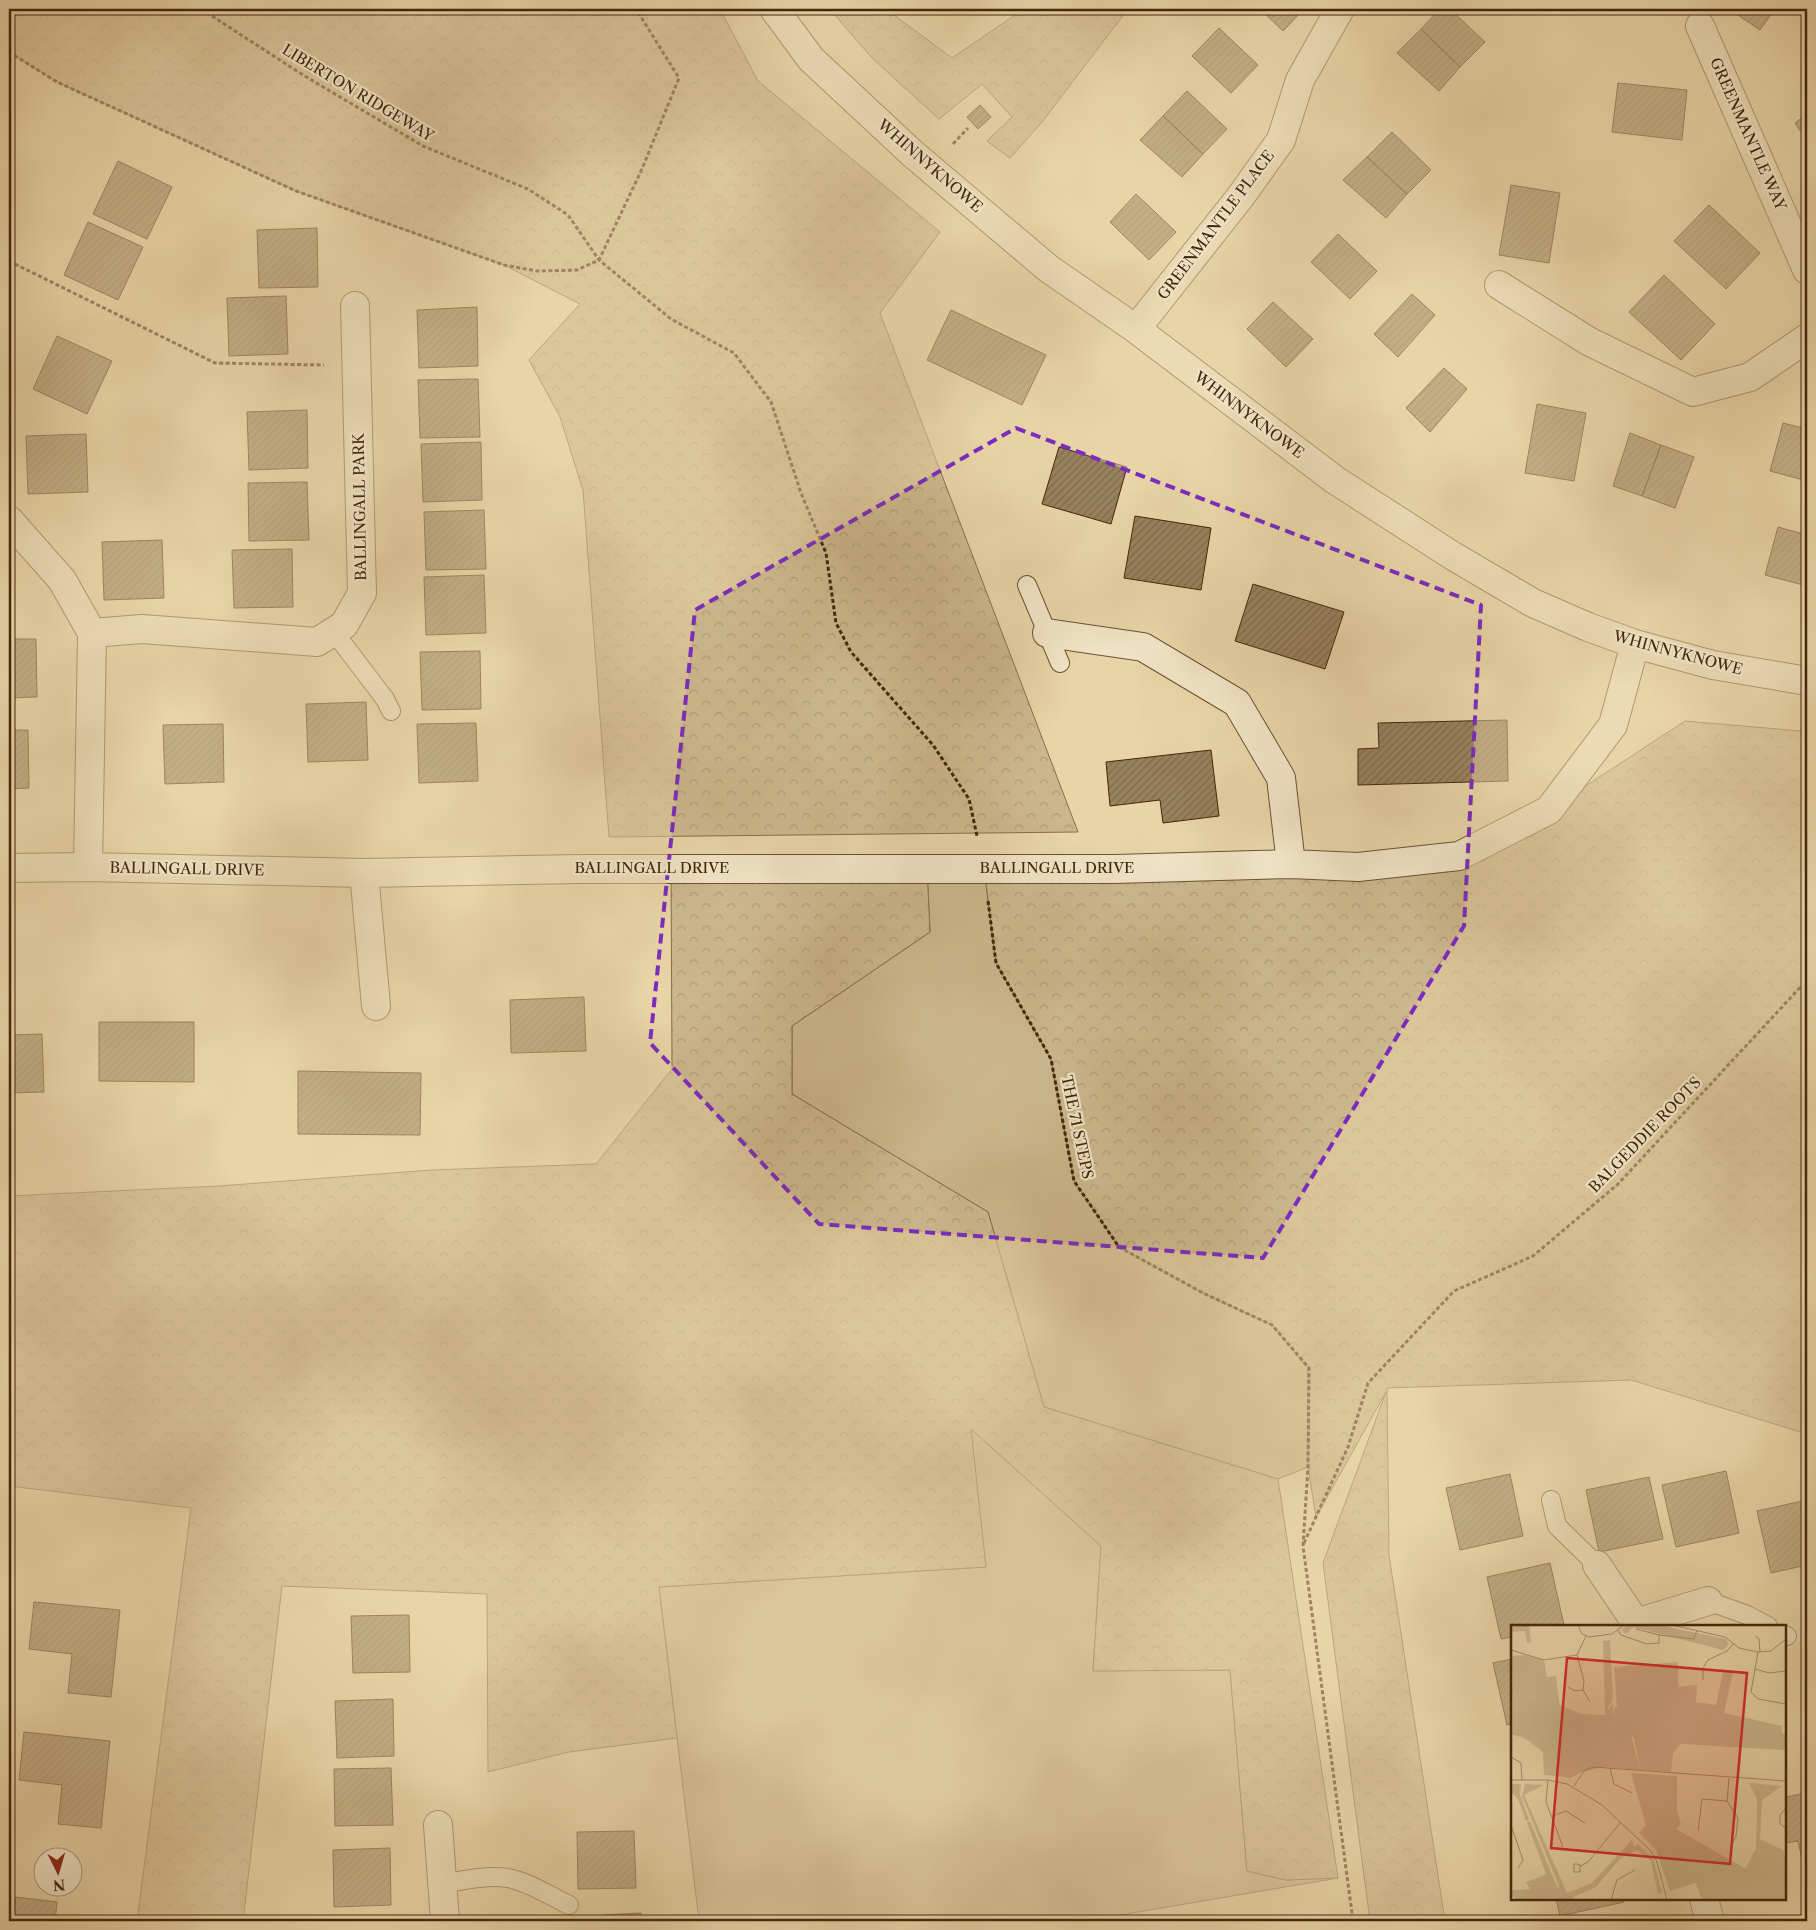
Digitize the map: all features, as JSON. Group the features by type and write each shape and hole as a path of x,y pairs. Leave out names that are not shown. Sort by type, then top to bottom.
{"street":[{"name":"WHINNYKNOWE","path":"774,9 811,59 913,154 1049,269 1136,329 1335,480 1532,603 1588,628 1635,644 1713,665 1807,680"},
{"name":"GREENMANTLE PLACE","path":"1136,329 1241,196 1281,140 1300,80 1340,9"},
{"name":"GREENMANTLE WAY","path":"1700,26 1807,270"},
{"path":"1498,285 1590,342 1693,392 1750,377 1807,338"},
{"name":"BALLINGALL PARK","path":"92,632 142,629 318,642 344,625 362,593 355,306"},
{"path":"9,520 62,580 92,632 88,867"},
{"path":"1047,633 1142,647 1236,703 1281,778 1291,864"},
{"name":"BALLINGALL DRIVE","path":"9,868 88,867 364,874 593,868 1114,869 1291,864 1358,866 1459,856 1549,810 1613,724 1635,644"},
{"path":"364,874 376,1006"},
{"path":"1597,1565 1636,1625 1708,1601"},
{"path":"438,1825 445,1921"},
{"path":"1704,1900 1710,1921"}],"lane":[{"path":"1027,585 1060,663"},
{"path":"334,632 385,699 391,710"},
{"path":"1551,1500 1557,1526 1597,1565"},
{"path":"1708,1601 1747,1615 1766,1625"},
{"path":"442,1884 483,1878 506,1878 518,1881 569,1905"}],"path":[{"name":"LIBERTON RIDGEWAY","path":"201,9 303,75 423,146 528,189 568,215 599,260 671,319 734,353 771,402 801,493 826,553 836,623 851,652 933,745 969,799 984,868"},
{"path":"9,52 57,82 296,191 504,265 537,270 577,270 599,260 642,169 679,78 636,9"},
{"path":"9,260 215,363 357,365"},
{"name":"THE 71 STEPS","path":"984,868 996,963 1051,1059 1074,1181 1119,1247 1203,1293 1272,1325 1308,1368 1308,1467 1303,1546 1353,1921"},
{"name":"BALGEDDIE ROOTS","path":"1303,1546 1348,1447 1368,1383 1454,1291 1533,1256 1618,1184 1807,980"}],"highlighted area":[{"path":"1016,428 1481,605 1464,926 1263,1258 819,1224 650,1043 695,610"}],"green space":[{"path":"9,9 720,9 758,81 940,232 880,313 1078,832 609,837 583,490 560,417 529,360 580,304 504,265 296,191 57,82 9,52"},
{"path":"827,9 886,9 952,58 1024,9 1128,9 1042,122 1010,158 987,141 1012,117 982,84 939,119 872,58 834,14"},
{"path":"1685,721 1801,731 1807,801 1807,1434 1631,1380 1387,1388 1389,1555 1445,1921 1370,1921 1323,1563 1386,1392 1316,1517 1308,1467 1308,1368 1272,1325 1203,1293 1119,1247 1074,1181 1051,1059 996,963 984,868 1459,856 1549,810"},
{"path":"671,868 927,868 930,932 792,1026 792,1094 988,1212 1044,1407 1278,1479 1338,1878 1286,1880 1247,1871 1230,1670 1093,1671 1101,1546 971,1429 986,1567 659,1587 677,1738 569,1752 488,1772 487,1594 282,1586 243,1921 137,1921 191,1508 9,1486 9,1196 219,1186 432,1170 596,1164 672,1069"},
{"path":"927,868 984,868 996,963 1051,1059 1074,1181 1203,1293 1272,1325 1309,1368 1308,1467 1278,1479 1044,1407 988,1212 792,1094 792,1026 930,932"},
{"path":"970,1428 1101,1546 1093,1671 1230,1670 1247,1871 1286,1880 1338,1878 1085,1921 699,1921 659,1587 986,1567"}],"building":[{"path":"1260,9 1304,9 1283,31"},
{"path":"1440,9 1450,9 1485,42 1460,67 1421,29"},
{"path":"1729,9 1775,9 1760,30"},
{"path":"1219,28 1258,65 1231,93 1192,56"},
{"path":"1421,29 1460,67 1439,91 1397,53"},
{"path":"1618,83 1687,90 1682,140 1612,132"},
{"path":"1187,91 1227,129 1203,154 1163,116"},
{"path":"980,105 991,117 978,129 967,117"},
{"path":"1807,114 1807,141 1795,123"},
{"path":"1163,116 1203,154 1182,177 1140,140"},
{"path":"1392,132 1431,170 1407,194 1367,157"},
{"path":"1367,157 1407,194 1386,218 1343,180"},
{"path":"118,161 172,187 147,239 93,214"},
{"path":"1511,185 1560,193 1549,263 1499,255"},
{"path":"1136,194 1176,232 1149,260 1110,222"},
{"path":"1709,205 1760,253 1726,289 1674,241"},
{"path":"88,222 143,247 118,300 64,275"},
{"path":"317,228 318,287 259,288 257,230"},
{"path":"1338,234 1377,271 1350,299 1311,262"},
{"path":"1664,275 1715,324 1681,360 1629,312"},
{"path":"1412,294 1435,315 1398,357 1374,334"},
{"path":"286,296 288,354 229,356 227,298"},
{"path":"1273,302 1313,339 1286,367 1247,329"},
{"path":"477,307 478,366 419,368 417,310"},
{"path":"951,310 1046,355 1022,405 927,360"},
{"path":"57,336 112,361 87,414 33,389"},
{"path":"1444,368 1467,389 1430,432 1406,408"},
{"path":"478,379 480,437 420,438 418,380"},
{"path":"1537,404 1586,413 1574,481 1525,473"},
{"path":"307,410 308,468 249,470 247,412"},
{"path":"1783,423 1807,429 1807,481 1770,471"},
{"path":"1630,433 1661,445 1642,496 1613,486"},
{"path":"86,434 88,492 28,494 26,436"},
{"path":"481,442 482,500 423,502 421,444"},
{"path":"1661,445 1694,457 1675,508 1642,496"},
{"path":"1059,447 1127,467 1111,524 1042,504"},
{"path":"307,482 309,540 249,541 248,483"},
{"path":"484,510 486,569 426,570 424,512"},
{"path":"1135,516 1211,528 1201,590 1124,578"},
{"path":"1778,527 1807,535 1807,586 1765,575"},
{"path":"162,540 164,598 104,600 102,542"},
{"path":"292,549 293,607 234,608 232,550"},
{"path":"484,575 486,633 426,635 424,577"},
{"path":"1253,584 1344,612 1325,669 1235,641"},
{"path":"9,639 36,639 37,697 9,698"},
{"path":"480,651 481,709 422,710 420,652"},
{"path":"366,702 368,760 308,762 306,704"},
{"path":"1507,720 1508,781 1358,785 1358,749 1379,748 1378,723"},
{"path":"476,723 478,781 419,783 417,724"},
{"path":"223,724 224,782 165,784 163,725"},
{"path":"9,730 28,730 29,788 9,789"},
{"path":"1211,750 1219,816 1163,823 1160,800 1110,806 1106,762"},
{"path":"584,997 586,1051 511,1053 510,1000"},
{"path":"99,1022 194,1022 194,1082 99,1081"},
{"path":"42,1034 44,1092 9,1093 9,1035"},
{"path":"298,1071 421,1073 420,1135 298,1134"},
{"path":"1726,1471 1739,1533 1676,1547 1662,1485"},
{"path":"1510,1474 1523,1536 1460,1550 1446,1488"},
{"path":"1649,1477 1663,1539 1599,1552 1586,1490"},
{"path":"1807,1500 1807,1565 1771,1573 1757,1511"},
{"path":"1550,1563 1564,1625 1511,1625 1511,1637 1501,1639 1487,1577"},
{"path":"34,1602 120,1610 111,1697 68,1693 72,1654 29,1649"},
{"path":"409,1615 410,1672 353,1673 351,1616"},
{"path":"1511,1659 1511,1724 1507,1725 1493,1663"},
{"path":"393,1699 394,1756 337,1758 335,1701"},
{"path":"24,1732 110,1741 101,1828 58,1824 62,1785 19,1780"},
{"path":"391,1768 393,1825 335,1826 334,1769"},
{"path":"1807,1793 1807,1883 1798,1841 1786,1843 1786,1797"},
{"path":"634,1831 636,1888 578,1889 577,1832"},
{"path":"390,1848 391,1905 334,1907 333,1850"},
{"path":"16,1897 57,1902 55,1921 13,1921"},
{"path":"1556,1900 1623,1900 1624,1902 1560,1916"},
{"path":"641,1913 642,1921 602,1921 602,1915"}]}
